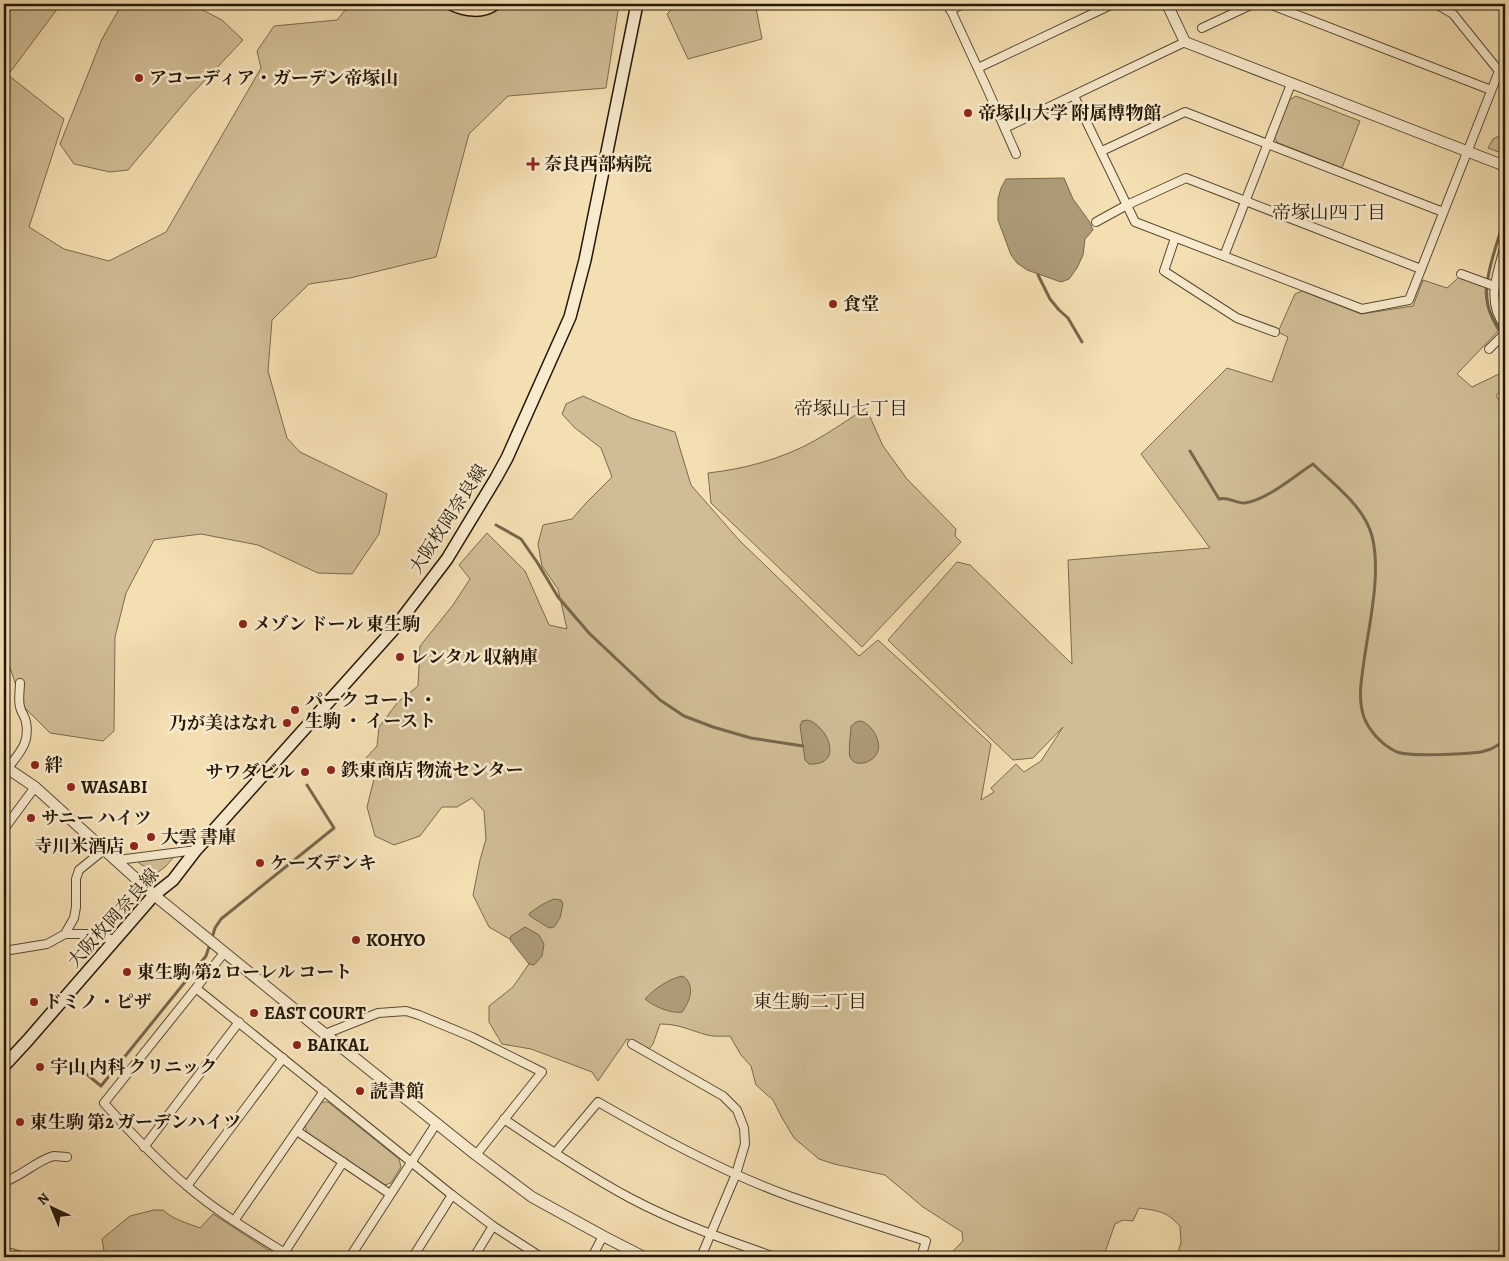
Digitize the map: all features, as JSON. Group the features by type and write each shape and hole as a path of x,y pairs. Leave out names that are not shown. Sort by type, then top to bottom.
{"main road":[{"path":"452,4 464,9 480,10 494,4"},
{"name":"大阪枚岡奈良線","path":"4,1066 154,895 172,880 196,850 393,630 448,560 507,458 570,317 585,260 636,4"}],"street":[{"path":"964,4 949,7 1016,154"},
{"path":"978,68 1113,4"},
{"path":"1167,4 1185,42 1505,166"},
{"path":"1202,28 1253,4"},
{"path":"1269,4 1491,90"},
{"path":"1074,96 1135,222 1362,309 1409,300 1499,71 1453,14 1436,4"},
{"path":"1005,128 1185,42"},
{"path":"1224,256 1291,84"},
{"path":"1102,151 1185,112 1443,212"},
{"path":"1096,222 1127,205 1186,178 1421,268"},
{"path":"1175,238 1164,271 1237,318 1275,332"},
{"path":"1505,245 1494,286 1494,304 1500,320 1505,326"},
{"path":"1461,274 1494,286"},
{"path":"1496,276 1505,280"},
{"path":"1489,349 1505,334"},
{"path":"20,682 20,707 26,720 28,734 22,750 6,767 35,787 118,860 154,895 224,953 476,1155 532,1197 644,1257"},
{"path":"4,829 35,787"},
{"path":"65,934 74,918 76,879 79,870 105,849"},
{"path":"118,860 196,850"},
{"path":"4,952 46,944 65,934 89,934 116,940"},
{"path":"224,953 104,1103 144,1146 187,1186 234,1221 287,1255 343,1162"},
{"path":"197,989 452,1195 536,1256"},
{"path":"324,1034 378,1013 406,1011 472,1037 542,1072 476,1155"},
{"path":"144,1146 239,1022"},
{"path":"632,1044 723,1096 737,1110 744,1128 745,1144 736,1174 701,1257"},
{"path":"187,1186 283,1058"},
{"path":"234,1221 324,1091"},
{"path":"555,1153 598,1102 640,1126 736,1174 788,1195 926,1241 921,1257"},
{"path":"504,1119 555,1153 631,1198 710,1235 775,1257"},
{"path":"350,1257 436,1124"},
{"path":"297,1131 390,1194"},
{"path":"4,1182 13,1179 48,1158 56,1156 67,1158"},
{"path":"413,1257 452,1195"},
{"path":"474,1257 493,1226"},
{"path":"592,1257 603,1236"},
{"path":"4,1251 25,1257"}],"shaded area":[{"path":"4,4 61,4 8,75 64,119 29,227 64,249 109,261 166,232 261,68 257,51 274,26 337,20 350,4 443,4 456,13 478,15 497,4 619,4 606,88 508,96 469,134 436,257 350,278 309,284 272,320 268,371 287,438 300,452 387,494 379,534 352,574 318,573 258,545 201,534 154,540 126,593 115,637 114,731 103,741 50,733 23,706 4,650"},
{"path":"122,4 191,4 222,20 243,40 191,95 128,170 110,172 74,164 60,144 102,39"},
{"path":"677,4 753,4 756,8 762,39 688,59 667,14"},
{"path":"1296,96 1360,121 1342,168 1278,143 1274,137 1289,100"},
{"path":"1499,136 1505,141 1504,154 1488,148 1493,139"},
{"path":"1064,178 1073,199 1089,221 1093,230 1085,239 1083,255 1077,268 1069,279 1061,282 1027,270 1017,263 1011,255 998,220 998,199 1006,179"},
{"path":"1459,277 1485,286 1488,309 1498,331 1457,374 1472,387 1505,371 1505,389 1496,395 1505,412 1505,1257 1176,1257 1181,1243 1180,1226 1162,1212 1139,1208 1133,1221 1123,1220 1115,1224 1104,1255 1086,1257 947,1257 963,1241 962,1232 923,1207 885,1175 819,1159 794,1138 773,1100 756,1085 751,1066 741,1055 730,1036 710,1036 678,1026 660,1024 653,1044 649,1049 627,1039 598,1081 592,1072 531,1049 502,1044 489,1022 489,1006 513,987 540,948 508,938 489,927 473,895 486,839 484,811 472,798 457,807 442,807 420,836 394,845 375,836 367,807 374,779 366,758 377,746 379,727 398,702 418,686 420,646 453,605 470,579 459,565 487,533 525,571 549,625 567,629 558,589 542,566 538,544 543,525 572,519 612,477 601,448 575,428 562,414 566,404 583,396 631,418 675,432 691,485 739,540 859,656 878,640 991,744 981,800 994,792 991,788 1016,764 1024,772 1041,761 1063,727 1033,758 1013,760 888,640 957,562 970,565 1072,664 1068,560 1210,548 1141,454 1227,368 1272,382 1288,337 1278,332 1295,294 1302,291 1361,314 1413,306 1423,280 1447,288"},
{"path":"866,408 883,446 907,479 956,529 955,536 961,542 862,647 711,503 708,473 749,466 789,453 821,437"},
{"path":"808,720 822,730 830,745 830,753 827,759 820,763 809,764 805,760 800,726 802,721"},
{"path":"860,721 869,726 876,735 879,745 874,758 863,763 852,760 849,751 851,726"},
{"path":"173,856 165,867 157,873 136,860 145,860"},
{"path":"554,899 561,900 563,904 560,918 554,927 549,928 529,914"},
{"path":"525,927 539,935 544,944 542,956 534,965 529,964 510,940 511,936"},
{"path":"683,976 691,989 682,1012 662,1009 645,999 662,984"},
{"path":"322,1102 328,1102 399,1159 401,1167 391,1183 385,1185 307,1133 305,1126"},
{"path":"154,1210 163,1210 176,1219 200,1228 213,1214 279,1257 105,1257 102,1239 130,1216"}],"waterway":[{"path":"1502,333 1490,312 1487,284 1505,217"},
{"path":"1038,275 1050,299 1068,318 1082,342"},
{"path":"1190,451 1219,499 1226,498 1242,503 1253,501 1271,493 1313,464 1347,497 1362,515 1372,536 1376,567 1362,678 1362,710 1366,723 1385,745 1404,754 1425,755 1481,752 1505,741"},
{"path":"496,525 521,539 558,597 589,633 660,700 684,716 713,727 751,738 803,746"},
{"path":"212,938 215,928 221,919 334,828 307,785"},
{"path":"73,1063 101,1086 206,956 210,944"}],"place":[{"name":"アコーディア・ガーデン帝塚山","path":"139,78"},
{"name":"帝塚山大学 附属博物館","path":"968,113"},
{"name":"奈良西部病院","path":"533,164"},
{"name":"食堂","path":"833,304"},
{"name":"メゾン ドール 東生駒","path":"243,624"},
{"name":"レンタル 収納庫","path":"400,657"},
{"name":"パーク コート ・ 生駒 ・ イースト","path":"295,710"},
{"name":"乃が美はなれ","path":"287,723"},
{"name":"絆","path":"35,765"},
{"name":"鉄東商店 物流センター","path":"331,770"},
{"name":"サワダビル","path":"305,772"},
{"name":"WASABI","path":"71,787"},
{"name":"サニー ハイツ","path":"31,818"},
{"name":"大雲 書庫","path":"151,837"},
{"name":"寺川米酒店","path":"134,846"},
{"name":"ケーズデンキ","path":"260,863"},
{"name":"KOHYO","path":"356,940"},
{"name":"東生駒 第2 ローレル コート","path":"127,972"},
{"name":"ドミノ・ピザ","path":"34,1002"},
{"name":"EAST COURT","path":"254,1013"},
{"name":"BAIKAL","path":"297,1045"},
{"name":"宇山 内科 クリニック","path":"40,1067"},
{"name":"読書館","path":"360,1091"},
{"name":"東生駒 第2 ガーデンハイツ","path":"20,1122"}],"district":[{"name":"帝塚山四丁目","path":"1329,212"},
{"name":"帝塚山七丁目","path":"851,408"},
{"name":"東生駒二丁目","path":"810,1001"}]}
